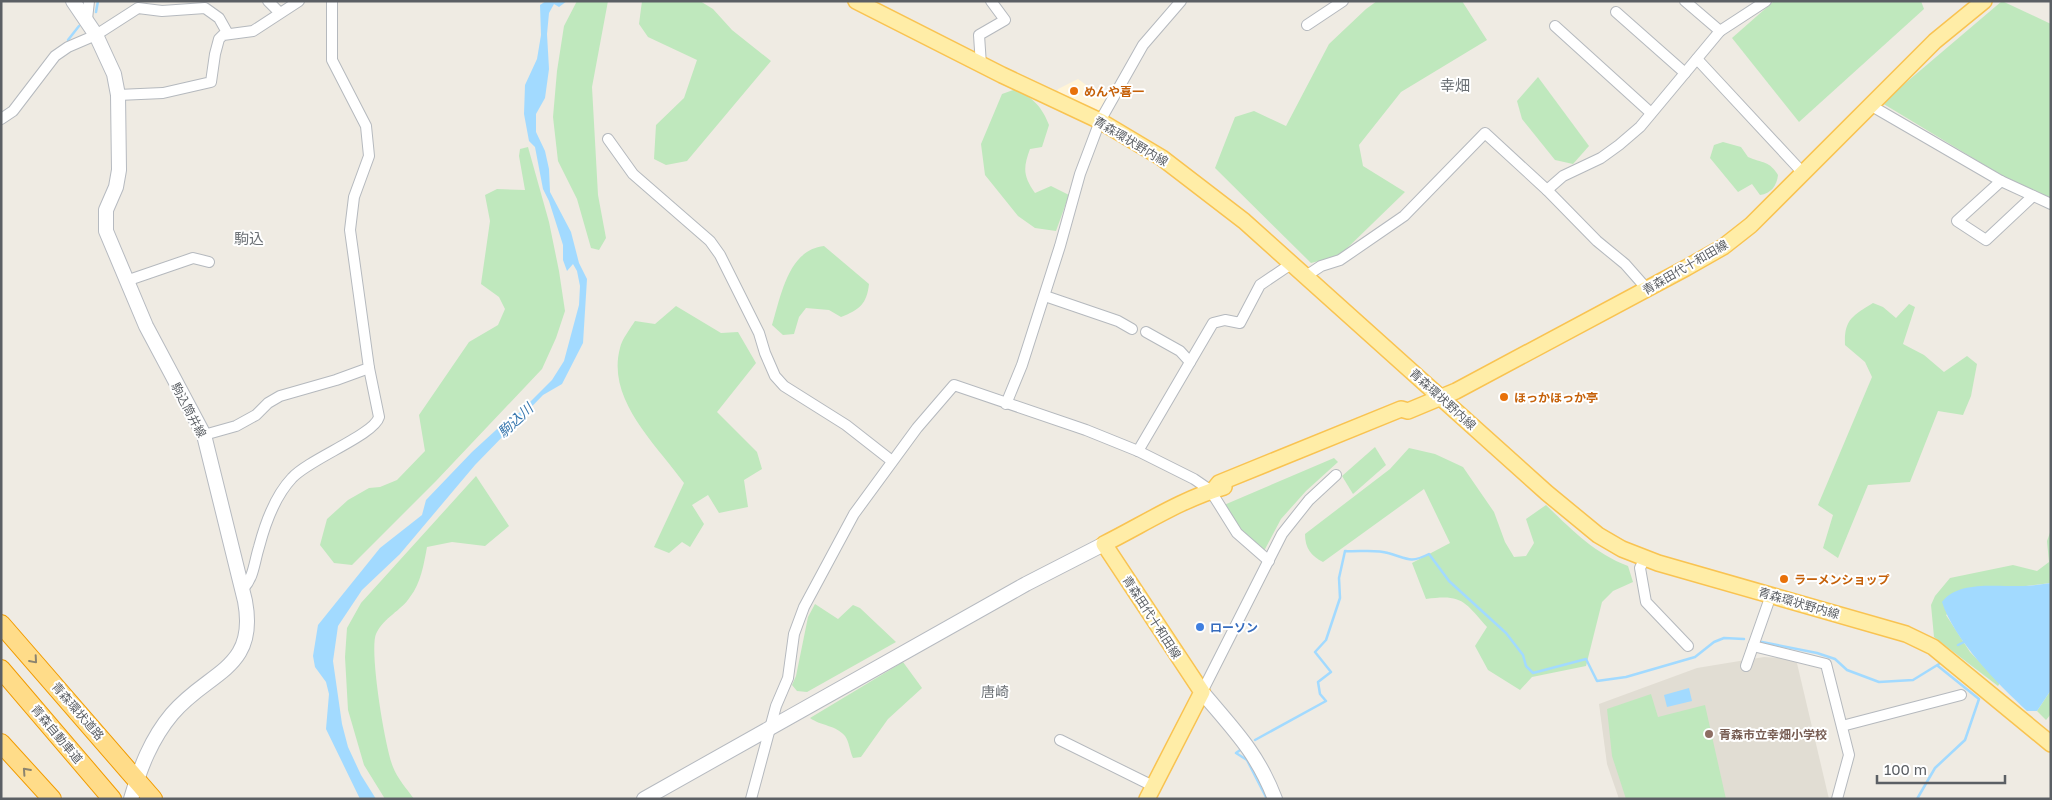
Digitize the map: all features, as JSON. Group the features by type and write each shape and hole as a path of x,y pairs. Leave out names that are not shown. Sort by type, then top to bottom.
{"highway":[{"name":"青森環状道路","path":"1,624 153,799"},
{"name":"青森自動車道","path":"1,670 110,796"},
{"path":"1,743 52,799"}],"main road":[{"name":"駒込筒井線","path":"73,1 87,19 96,35 114,74 118,95 118,180 104,220 109,241 175,383 204,434 243,589 248,621 245,641 239,656 174,712 153,742 137,779 131,799"},
{"name":"青森環状野内線","path":"856,1 981,65 1100,121 1162,158 1244,221 1598,535 1622,549 1645,558 1906,634 1933,647 2051,744"},
{"name":"青森田代十和田線","path":"1202,692 1104,544 1212,489 1218,483 1330,436 1401,409 1408,411 1442,398 1723,247 1751,226 1870,104 1935,41 1984,1"},
{"path":"644,799 1026,584 1104,544"},
{"path":"1150,793 1202,692 1247,744 1262,769 1275,799"}],"street":[{"path":"87,19 89,1"},
{"path":"268,1 279,12"},
{"path":"118,95 163,93 211,82 219,39 228,34 253,31 279,12 299,1"},
{"path":"243,589 251,580 259,546 270,515 292,478 319,457 369,430 378,422 379,417 369,368 350,230 354,197 369,156 368,137 366,126 332,60 332,1"},
{"path":"981,65 979,35 1005,20 991,1"},
{"path":"1006,404 1022,366 1080,174 1100,121 1143,45 1181,1"},
{"path":"1308,25 1343,1"},
{"path":"1686,1 1720,31"},
{"path":"1547,190 1563,176 1601,158 1640,127 1720,31 1766,1"},
{"path":"1,120 13,111 55,56 68,47 96,35 138,8 162,10 205,8 219,18 228,34"},
{"path":"1616,12 1685,73"},
{"path":"1555,26 1651,113"},
{"path":"1697,59 1803,173"},
{"path":"1870,104 2001,181 2051,204"},
{"path":"1306,276 1321,266 1340,260 1404,216 1485,133 1547,190 1596,241 1625,264 1647,289"},
{"path":"608,138 633,174 710,241 720,255 760,333 765,352 775,376 784,386 846,425 892,461"},
{"path":"2001,181 1957,221 1986,240 2033,196"},
{"path":"126,281 193,258 209,262"},
{"path":"1138,451 1213,323 1225,320 1240,323 1260,285 1291,264"},
{"path":"1044,296 1118,321 1132,329"},
{"path":"1146,332 1180,351 1190,362"},
{"path":"204,434 236,426 256,415 268,403 280,396 336,380 369,368"},
{"path":"751,799 776,706 788,678 794,634 804,607 854,514 892,461 954,385 1086,430 1138,451 1212,489 1234,530 1269,561"},
{"path":"1202,692 1282,534 1309,500 1336,475"},
{"path":"1645,558 1640,568 1646,602 1688,646"},
{"path":"1746,666 1771,595"},
{"path":"1753,646 1826,664 1849,755 1837,799"},
{"path":"1842,726 1961,695"},
{"path":"1060,740 1150,793"}],"shaded area":[{"path":"1078,79 1107,100 1100,115 1056,95 1058,89"},
{"name":"青森市立幸畑小学校","path":"1764,657 1796,659 1829,799 1619,799 1607,764 1599,704 1697,668"}],"green space":[{"path":"577,1 608,1 592,87 598,195 606,238 599,250 591,248 577,199 558,161 553,117 557,71 564,26"},
{"path":"642,1 700,1 713,9 732,30 771,61 687,161 666,165 654,159 656,125 684,98 697,60 648,37 639,24"},
{"path":"1377,1 1462,1 1487,40 1401,92 1359,145 1363,166 1405,192 1339,256 1311,263 1215,168 1235,117 1254,111 1286,126 1329,44"},
{"path":"1774,1 1921,1 1924,9 1799,122 1732,38"},
{"path":"2002,1 2051,24 2051,198 2001,175 1882,103"},
{"path":"1538,77 1589,146 1573,164 1555,160 1522,119 1517,101"},
{"path":"1016,89 1037,104 1049,125 1042,147 1030,149 1025,167 1028,182 1035,193 1051,186 1069,195 1056,231 1035,228 1018,216 985,175 981,144 1002,94"},
{"path":"1723,142 1741,147 1748,157 1772,167 1778,175 1773,188 1767,193 1760,195 1752,184 1738,192 1710,158 1714,145"},
{"path":"528,147 549,222 565,311 556,338 542,369 436,481 352,565 334,563 320,545 327,519 348,500 369,488 380,487 397,480 425,451 419,415 469,342 498,325 505,309 499,297 481,284 490,221 485,195 497,189 525,190 519,156 520,149"},
{"path":"824,246 869,284 866,297 857,309 841,317 829,310 806,308 799,317 794,334 783,335 772,325 788,276 802,256 812,249"},
{"path":"1873,303 1883,307 1896,318 1909,304 1915,307 1903,344 1924,355 1944,372 1967,356 1977,364 1971,396 1963,415 1938,411 1910,482 1868,485 1838,558 1823,548 1833,515 1818,505 1872,377 1865,362 1845,345 1846,330 1855,315"},
{"path":"676,306 721,333 738,332 756,363 717,412 757,452 762,469 744,480 748,507 719,513 708,495 692,505 704,524 690,547 682,542 669,553 654,547 684,483 648,437 627,404 620,386 618,367 621,345 635,321 655,324"},
{"path":"1375,447 1386,465 1353,494 1342,476"},
{"path":"1409,448 1435,454 1463,467 1494,512 1505,542 1514,557 1526,556 1534,543 1526,519 1546,505 1594,548 1628,566 1633,582 1613,591 1602,602 1586,666 1532,677 1520,690 1488,670 1475,646 1487,627 1461,601 1447,598 1426,599 1412,563 1450,543 1424,489 1323,562 1312,554 1306,543 1305,534 1390,469"},
{"path":"1334,458 1338,462 1306,491 1281,519 1264,551 1238,529 1224,505"},
{"path":"476,476 509,526 485,546 452,542 427,547 422,573 417,586 406,602 383,623 376,634 374,644 376,678 386,740 395,771 414,799 385,799 364,765 348,710 345,657 347,628 361,603"},
{"path":"2051,530 2051,583 1988,587 1946,615 1970,652 2000,683 1998,686 1934,637 1931,605 1935,596 1950,578 2013,565 2037,571 2049,562 2047,541"},
{"path":"815,604 838,619 853,605 860,608 896,642 807,692 797,691 792,685 796,676 808,617"},
{"path":"903,662 922,688 888,719 861,757 853,758 846,738 841,732 810,718"},
{"path":"2051,690 2051,714 2046,720 2037,711"},
{"path":"1651,694 1658,717 1705,705 1726,799 1626,799 1612,756 1607,709"}],"water":[{"name":"駒込川","path":"546,1 567,1 559,7 554,4 549,13 547,34 549,69 545,98 536,114 536,132 545,151 549,169 550,192 571,232 579,263 587,279 583,343 562,384 543,395 475,465 400,554 362,590 338,626 333,661 342,724 348,747 361,775 376,799 360,799 326,729 329,694 326,682 315,667 313,656 318,625 380,548 422,515 426,500 472,452 508,419 519,413 552,380 564,361 579,305 580,286 577,271 573,264 567,271 563,260 563,245 549,201 543,189 535,147 529,141 524,114 525,85 537,59 541,35 540,5"},
{"path":"2051,583 2051,690 2037,711 2027,711 1978,661 1956,631 1942,602 1958,590 1979,586 2027,586"},
{"path":"1689,688 1692,701 1667,707 1664,695"}],"waterway":[{"path":"96,12 98,1"},
{"path":"68,40 79,26"},
{"path":"1255,740 1326,701 1320,694 1318,682 1331,672 1315,652 1326,640 1340,598 1339,578 1345,551 1378,551 1412,559 1429,554 1449,581 1506,633 1523,655 1526,666 1533,673 1586,659 1597,681 1626,677 1695,657 1714,642 1724,638 1744,639"},
{"path":"1958,645 1966,641"},
{"path":"1762,642 1817,653 1835,659 1847,670 1879,682 1913,680 1939,664"},
{"path":"1917,799 1935,768 1965,740 1979,699 1938,666"},
{"path":"1243,748 1236,753 1247,760 1267,799"}],"place":[{"name":"めんや喜一","path":"1074,91"},
{"name":"ほっかほっか亭","path":"1504,397"},
{"name":"ラーメンショップ","path":"1784,579"},
{"name":"ローソン","path":"1200,627"},
{"name":"青森市立幸畑小学校","path":"1709,734"}],"district":[{"name":"幸畑","path":"1455,85"},
{"name":"駒込","path":"249,238"},
{"name":"唐崎","path":"995,691"}]}
